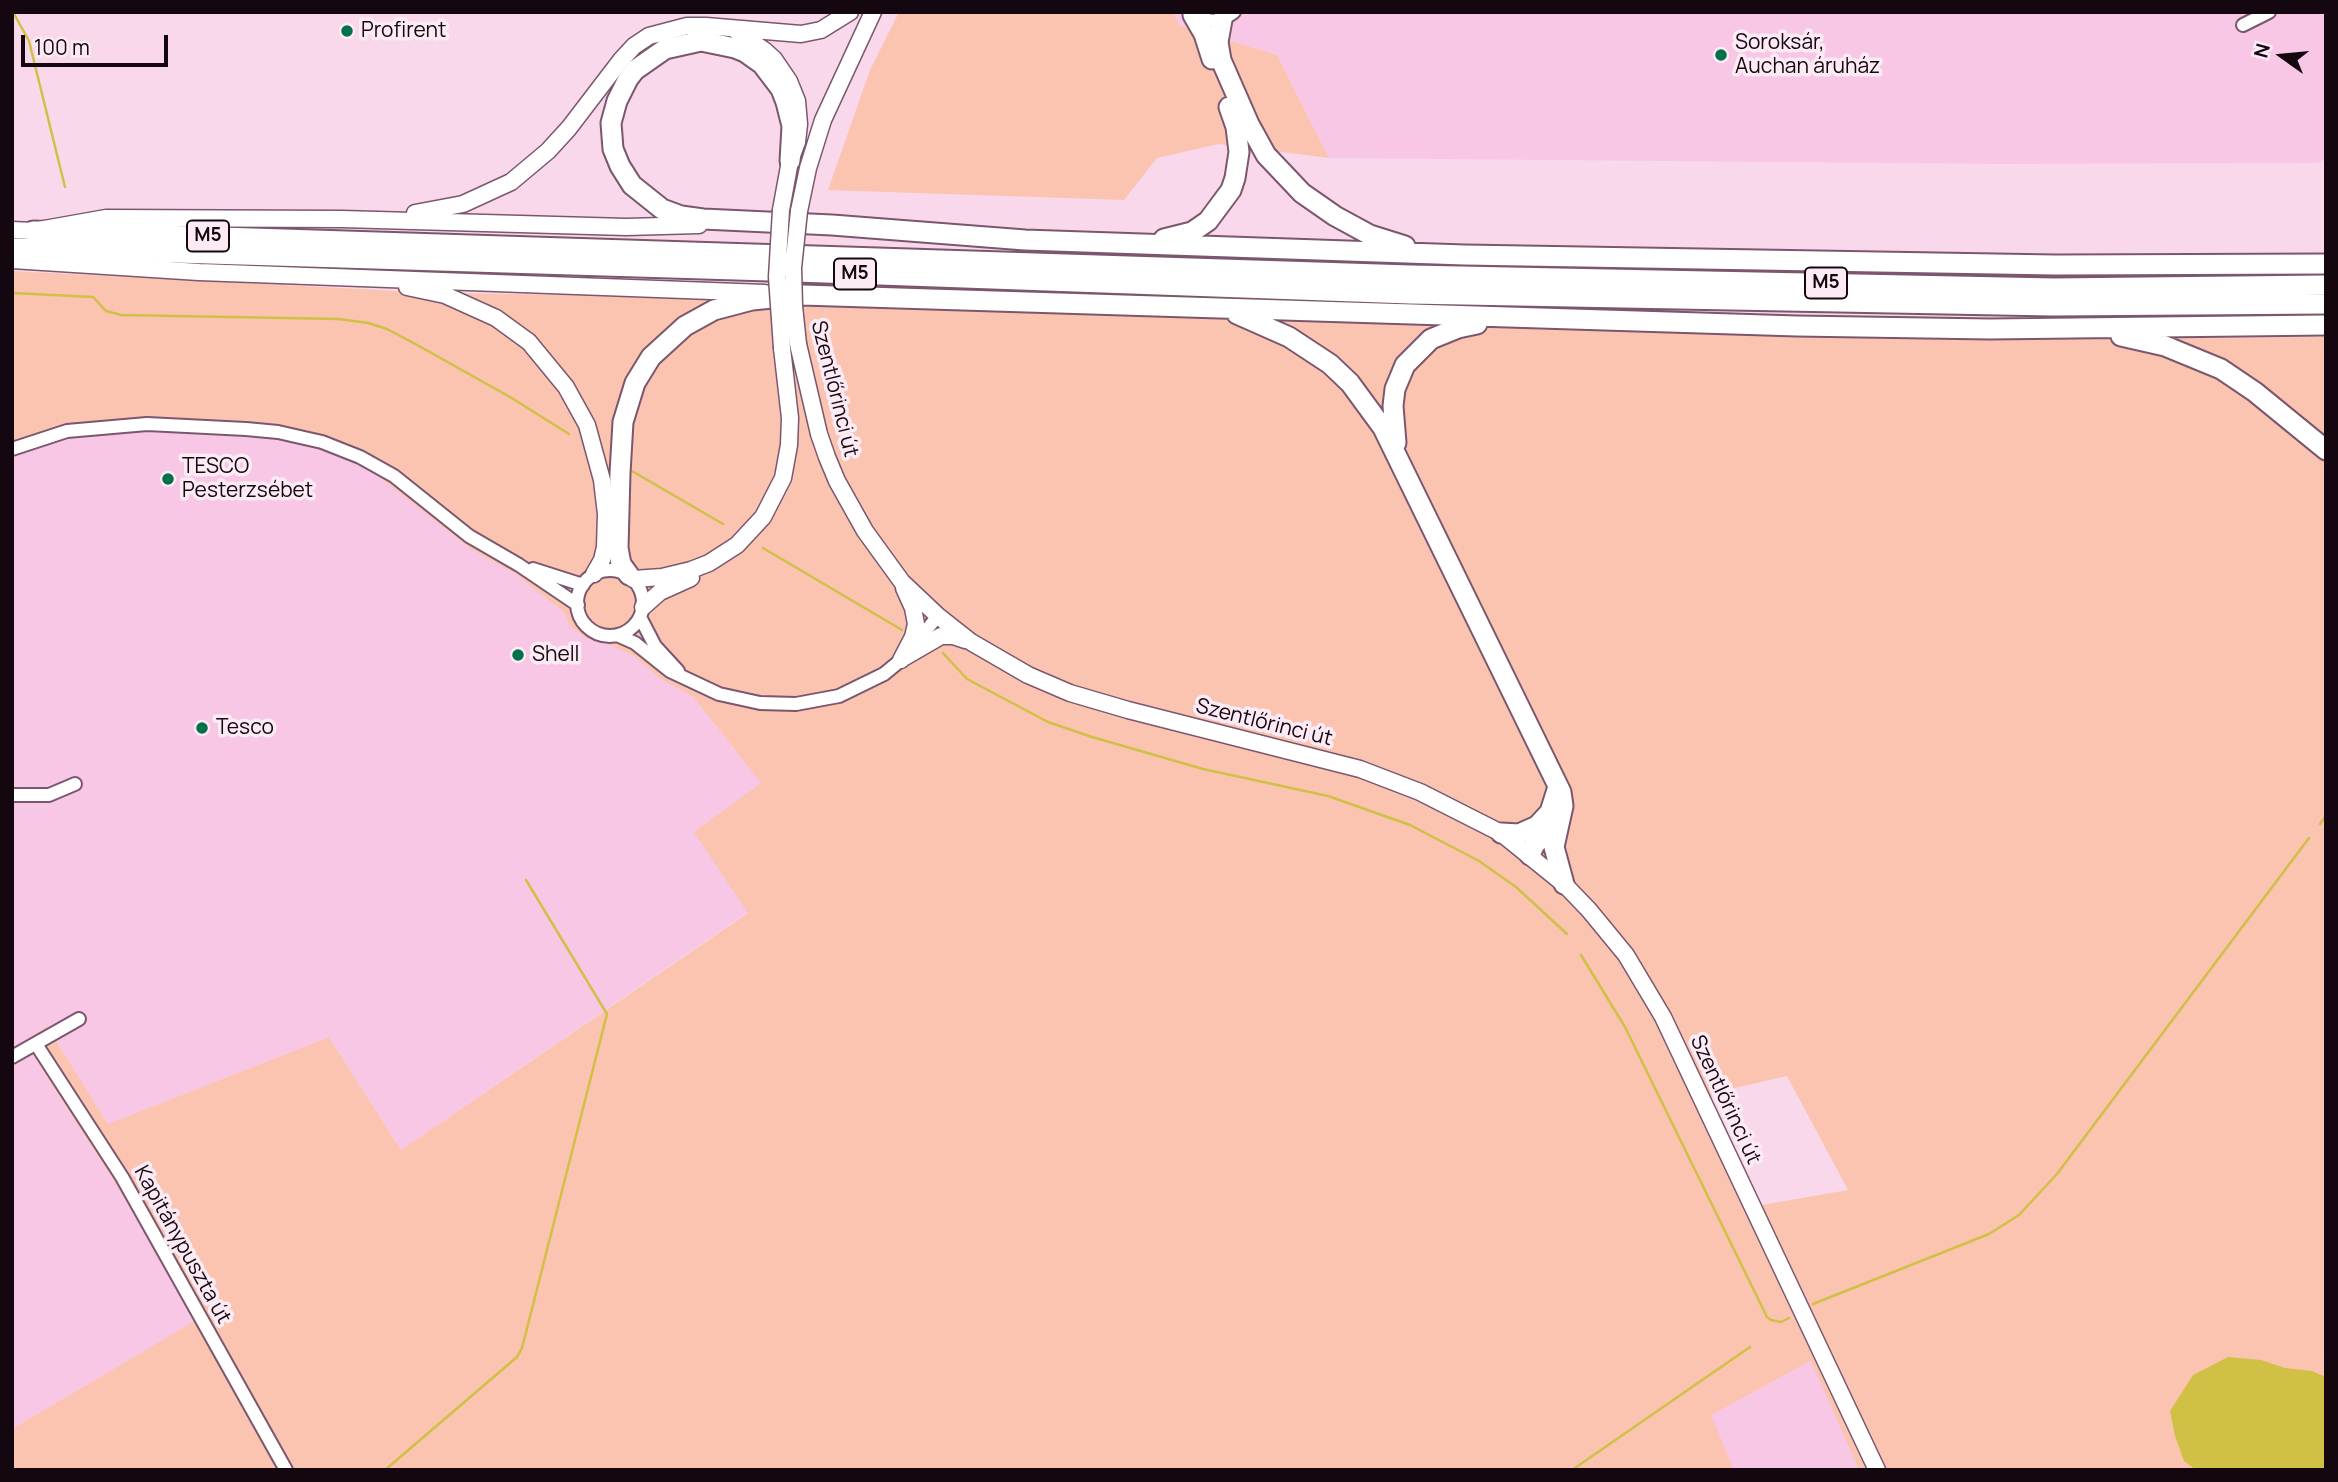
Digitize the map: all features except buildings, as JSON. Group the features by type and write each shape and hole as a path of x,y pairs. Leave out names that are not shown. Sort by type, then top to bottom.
{"highway":[{"path":"1111,244 1157,240 1192,232 1217,211 1236,178 1239,152 1236,127 1204,34 1192,14"},
{"path":"1228,16 1217,42 1221,60 1257,141 1287,178 1302,193 1335,216 1370,235 1404,246 1465,255"},
{"path":"761,223 681,216 653,204 638,192 620,166 612,141 613,113 621,90 644,61 676,44 713,42 745,52 768,70 786,102 792,126 790,161"},
{"name":"M5","path":"761,223 832,225 1111,244 1465,255 2055,265 2326,264"},
{"name":"M5","path":"33,230 1437,275 2054,288 2326,285"},
{"name":"M5","path":"12,248 769,271 1424,295 2053,306 2326,304"},
{"path":"631,577 621,564 618,548 621,442 628,401 645,366 674,334 714,310 737,302 802,295"},
{"name":"M5","path":"802,295 1514,318 1990,329 2326,325"},
{"path":"1223,309 1289,337 1330,365 1350,383 1373,412 1397,454 1559,786 1563,806 1554,853 1564,884"},
{"path":"1397,454 1393,424 1395,389 1405,365 1412,356 1440,334 1476,324 1514,318"},
{"path":"1990,329 2136,338 2187,354 2221,369 2255,392 2326,450"},
{"path":"1501,833 1519,834 1538,826 1550,812 1559,786"},
{"path":"1530,855 1553,820 1558,804 1559,786"},
{"path":"1530,855 1545,848 1555,837"}],"main road":[{"path":"33,230 106,218 342,219 425,212 463,204 511,183 548,151 569,128 608,75 634,46 649,36 687,26 801,34 821,30 850,12"},
{"name":"Szentlőrinci út","path":"873,12 823,120 808,168 799,211 790,346 837,481 865,531 902,582 938,615 971,642 1028,675 1062,690 1128,710 1360,769 1439,800 1501,833 1564,884 1626,955 1663,1017 1877,1470"},
{"path":"641,612 660,592 699,574 709,563 737,545 757,525 783,478 790,436 790,346 777,286 781,210 799,124 797,102 789,81 764,50 733,28"},
{"name":"M5","path":"342,219 626,227 761,223"},
{"name":"M5","path":"12,230 33,230"},
{"path":"12,260 199,272 350,277 421,289 473,306 517,333 551,366 582,412 603,480 606,514 602,560 588,579"},
{"name":"M5","path":"350,277 802,295"},
{"path":"631,577 670,575 709,563"},
{"path":"901,660 913,637 916,624 914,608 902,582"},
{"path":"901,660 941,636 953,636 971,642"}],"street":[{"path":"2243,25 2269,12"},
{"path":"1192,14 1207,21 1228,16"},
{"path":"12,449 66,431 147,424 246,429 299,436 344,450 394,476 469,536 519,565 578,606"},
{"path":"519,565 588,579 611,570 631,577 641,591 641,612 655,646 680,674"},
{"path":"588,579 579,594 578,606 583,621 593,631 617,635 629,630 641,612"},
{"path":"617,635 635,643 657,663 705,688 731,697 768,704 796,704 850,691 884,674 901,660 938,615"},
{"path":"12,795 49,795 75,784"},
{"path":"12,1057 79,1019"},
{"name":"Kapitánypuszta út","path":"36,1044 122,1177 286,1470"}],"shaded area":[{"path":"899,12 1173,12 1179,25 1277,55 1329,158 1219,144 1157,158 1124,200 828,190 870,70"},
{"path":"1173,12 2326,12 2326,158 2318,163 2001,164 1329,158 1277,55 1179,25"},
{"path":"12,271 399,291 426,296 456,293 621,296 1635,330 2037,339 2326,337 2326,1470 1859,1470 1811,1361 1711,1415 1734,1470 12,1470 12,1429 198,1319 24,1041 47,1026 108,1124 329,1037 401,1150 748,913 694,832 761,783 693,697 659,678 634,656 607,644 587,639 569,625 564,612 514,573 472,550 364,465 291,442 247,435 145,431 81,436 49,442 12,456","holes":["1787,1076 1848,1190 1762,1205 1711,1097 1722,1091"]},
{"path":"145,431 247,435 291,442 364,465 472,550 514,573 564,612 569,625 587,639 607,644 634,656 659,678 693,697 761,783 748,912 401,1150 329,1037 108,1124 47,1026 24,1041 199,1319 12,1429 12,456 49,442 81,436"},
{"path":"2228,1357 2261,1360 2285,1368 2312,1371 2326,1377 2326,1470 2196,1470 2184,1461 2170,1411 2193,1375"},
{"path":"1812,1361 1859,1470 1734,1470 1710,1415"}],"waterway":[{"path":"13,12 29,41 65,187"},
{"path":"12,293 93,297 106,311 121,315 339,319 368,323 387,329 419,346 569,434"},
{"path":"632,471 723,524"},
{"path":"763,548 902,630"},
{"path":"943,653 967,679 1048,722 1203,769 1328,796 1410,825 1479,861 1516,887 1567,934"},
{"path":"2320,824 2326,816"},
{"path":"1813,1304 1989,1234 2019,1215 2057,1174 2309,838"},
{"path":"385,1470 517,1357 522,1348 607,1014 526,880"},
{"path":"1581,955 1625,1027 1767,1317 1781,1322 1789,1318"},
{"path":"1572,1470 1750,1347"}],"place":[{"name":"Profirent","path":"347,31"},
{"name":"Soroksár, Auchan áruház","path":"1721,55"},
{"name":"TESCO Pesterzsébet","path":"168,479"},
{"name":"Shell","path":"518,655"},
{"name":"Tesco","path":"202,728"}]}
